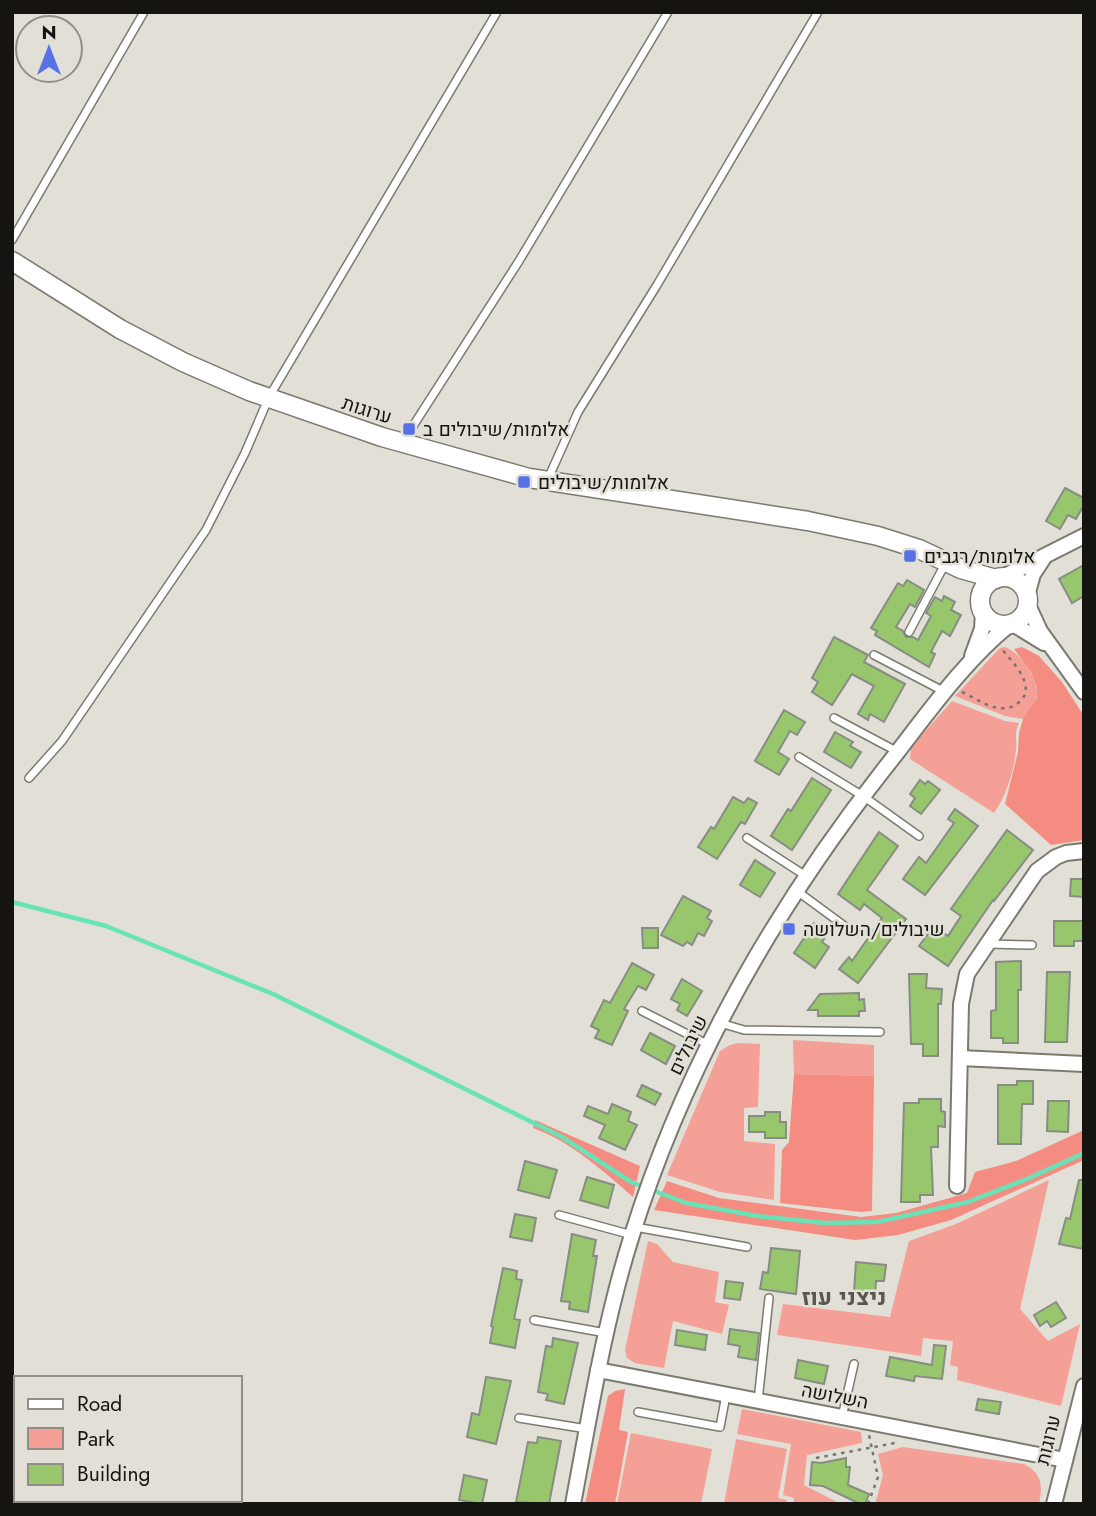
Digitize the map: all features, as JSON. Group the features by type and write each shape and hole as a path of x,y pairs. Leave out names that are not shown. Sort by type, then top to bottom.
{"street":[{"name":"ערוגות","path":"12,261 120,329 208,374 402,443 495,470 547,481 832,526 901,543 944,563 999,579"},
{"path":"1053,650 1025,630 1011,624 996,624 988,619 981,608 984,588 1082,541"},
{"path":"1011,624 1025,613 1033,573 1044,558"},
{"name":"ערוגות","path":"944,563 968,582 981,608"},
{"path":"999,579 1012,579 1019,583 1040,631 1084,692"},
{"name":"שיבולים","path":"969,664 980,639 981,608"},
{"name":"שיבולים","path":"573,1504 598,1370 633,1231 668,1131 709,1045 797,890 863,796 969,664 1011,624"},
{"path":"957,1186 960,1058 967,974 1037,871 1056,857 1084,851"},
{"path":"960,1058 1084,1064"},
{"name":"השלושה","path":"598,1370 1065,1460"},
{"name":"ערוגות","path":"1054,1504 1084,1386"}],"lane":[{"path":"12,240 144,12"},
{"path":"29,778 62,741 206,530 245,453 269,397 497,12"},
{"path":"402,443 519,261 668,12"},
{"path":"547,481 578,412 657,285 818,12"},
{"path":"909,632 944,563"},
{"path":"874,655 948,690"},
{"path":"834,718 898,752"},
{"path":"799,757 863,796 919,836"},
{"path":"747,838 806,876"},
{"path":"797,890 850,930"},
{"path":"985,944 1032,945"},
{"path":"642,1011 709,1045"},
{"path":"720,1023 744,1030 880,1032"},
{"path":"559,1215 633,1231 747,1247"},
{"path":"758,1401 769,1298"},
{"path":"534,1320 607,1333"},
{"path":"842,1417 854,1364"},
{"path":"638,1412 720,1427 726,1395"},
{"path":"519,1418 587,1429"}],"path":[{"path":"948,690 995,708 1010,708 1024,697 1027,690 1024,681 994,639"},
{"path":"866,1422 878,1477 868,1504"},
{"path":"816,1458 899,1442"}],"green space":[{"path":"1005,647 1027,666 1037,689 1035,702 1023,719 1005,716 955,696 1000,648"},
{"path":"952,701 1005,721 1019,723 1011,775 994,813 910,759 911,747"},
{"path":"793,1040 874,1045 874,1076 794,1074"},
{"path":"738,1043 760,1044 758,1107 744,1108 744,1141 775,1144 774,1200 720,1192 667,1175 720,1051"},
{"path":"1049,1180 1020,1309 1048,1341 1080,1324 1061,1406 957,1380 958,1367 950,1365 953,1341 923,1338 921,1356 777,1335 783,1304 890,1317 909,1241 956,1224"},
{"path":"648,1241 657,1244 673,1262 719,1272 715,1302 729,1305 722,1334 673,1321 664,1368 635,1363 627,1358 625,1350"},
{"path":"742,1409 861,1432 862,1443 807,1455 804,1485 841,1504 793,1504 794,1498 783,1495 791,1444 737,1434"},
{"path":"631,1433 712,1449 701,1504 617,1504"},
{"path":"736,1439 787,1449 778,1498 787,1500 787,1504 724,1504"},
{"path":"903,1447 1024,1464 1040,1481 1039,1504 875,1504 883,1475 878,1454"}],"shaded area":[{"path":"1022,647 1039,656 1062,682 1084,716 1084,840 1051,845 1005,804 1023,719 1037,698 1037,687 1031,672 1014,649"},
{"path":"794,1074 874,1076 872,1211 780,1203 782,1150 789,1142"},
{"path":"535,1120 640,1166 633,1197 573,1149 533,1128"},
{"path":"1084,1130 1084,1160 951,1220 898,1235 855,1240 654,1210 667,1181 719,1198 861,1217 896,1213 967,1193 975,1172 1016,1161"},
{"path":"625,1389 619,1430 628,1432 615,1504 585,1504 608,1396"}],"building":[{"path":"1065,488 1084,498 1084,505 1076,519 1068,515 1060,529 1046,521"},
{"path":"1084,565 1084,596 1072,603 1059,579"},
{"path":"907,580 924,590 915,607 910,604 896,627 903,631 906,637 918,640 931,616 926,613 935,597 942,601 944,596 955,602 951,610 961,615 950,636 942,631 931,652 935,654 929,667 875,635 877,631 871,628 898,583 903,586"},
{"path":"834,637 868,655 864,662 905,684 884,722 870,714 868,720 858,714 874,686 852,674 832,705 812,692 818,682 812,678"},
{"path":"784,710 805,722 797,735 790,731 778,752 789,759 779,775 755,761"},
{"path":"835,732 853,742 850,746 861,752 851,768 824,752"},
{"path":"812,778 831,790 792,850 771,836"},
{"path":"920,780 925,784 928,781 940,790 921,814 910,806 915,798 910,794"},
{"path":"733,797 744,803 748,798 757,803 745,824 741,822 717,859 698,847 711,827 714,829"},
{"path":"955,809 978,826 925,895 903,879 919,857 926,863 954,823 948,819"},
{"path":"1007,830 1033,850 993,900 948,966 919,946 934,926 948,936 961,916 951,909"},
{"path":"879,832 898,846 867,890 906,919 858,983 839,969 849,957 852,961 882,918 864,904 860,910 838,894"},
{"path":"755,860 775,873 760,897 740,885"},
{"path":"1071,879 1084,879 1084,897 1070,896"},
{"path":"683,896 711,911 707,918 712,921 704,936 698,933 692,945 687,942 683,946 661,935"},
{"path":"1054,921 1083,921 1083,941 1074,941 1074,946 1054,946"},
{"path":"814,923 829,932 822,942 829,947 815,968 794,953"},
{"path":"642,928 658,928 658,948 643,948"},
{"path":"1021,961 1018,1043 1003,1043 1003,1038 991,1038 991,1011 996,1010 996,962"},
{"path":"632,963 654,975 646,990 638,986 624,1009 628,1011 612,1045 595,1038 599,1030 591,1026 604,1000 610,1003"},
{"path":"1047,972 1070,972 1067,1042 1045,1042"},
{"path":"909,974 927,974 926,988 942,989 941,1004 938,1004 938,1056 923,1056 923,1044 911,1044"},
{"path":"682,979 702,991 687,1016 677,1010 680,1004 671,999"},
{"path":"859,993 859,1000 864,999 865,1011 859,1011 859,1016 818,1016 818,1010 808,1010 820,994"},
{"path":"650,1033 675,1046 666,1064 641,1050"},
{"path":"1017,1081 1033,1081 1033,1104 1022,1104 1021,1144 998,1144 998,1085 1017,1085"},
{"path":"642,1085 661,1094 655,1105 637,1096"},
{"path":"919,1099 941,1099 941,1111 945,1112 945,1127 938,1126 938,1147 931,1147 933,1195 920,1195 920,1202 901,1202 904,1103 919,1103"},
{"path":"1048,1101 1069,1101 1068,1132 1047,1131"},
{"path":"612,1104 631,1112 628,1121 637,1125 625,1150 599,1138 605,1125 584,1116 588,1106 608,1114"},
{"path":"765,1112 780,1112 780,1122 786,1122 786,1138 765,1138 765,1132 749,1132 749,1116 765,1116"},
{"path":"525,1161 557,1170 549,1198 518,1190"},
{"path":"587,1177 614,1185 608,1208 580,1200"},
{"path":"1079,1180 1084,1180 1084,1249 1059,1244 1066,1218 1070,1219"},
{"path":"515,1214 536,1218 532,1241 510,1237"},
{"path":"572,1234 596,1240 593,1256 597,1256 588,1312 569,1309 570,1302 561,1301"},
{"path":"771,1248 800,1251 796,1294 760,1289 763,1272 768,1273"},
{"path":"856,1262 886,1265 884,1281 876,1281 875,1294 854,1292"},
{"path":"503,1268 517,1271 516,1279 522,1280 514,1319 520,1320 515,1348 490,1343"},
{"path":"726,1281 743,1283 740,1300 724,1298"},
{"path":"1056,1302 1066,1318 1051,1327 1047,1321 1040,1326 1034,1315"},
{"path":"730,1329 759,1333 756,1360 738,1357 740,1346 728,1344"},
{"path":"677,1330 707,1335 705,1350 675,1345"},
{"path":"553,1338 578,1343 564,1404 546,1400 548,1394 538,1392 546,1346 552,1347"},
{"path":"934,1345 946,1346 942,1379 915,1376 914,1381 886,1376 890,1357 932,1365"},
{"path":"798,1360 828,1366 824,1384 795,1378"},
{"path":"486,1377 511,1381 496,1444 467,1437 472,1413 479,1415"},
{"path":"978,1399 1001,1402 999,1414 976,1410"},
{"path":"538,1437 561,1441 549,1504 516,1502 528,1442 537,1443"},
{"path":"846,1458 846,1467 850,1467 848,1485 869,1494 865,1504 823,1486 810,1485 812,1462"},
{"path":"464,1475 487,1480 482,1504 459,1500"}],"waterway":[{"path":"12,902 106,926 273,994 562,1137 631,1182 686,1203 757,1216 824,1223 877,1222 968,1202 1084,1153"}],"place":[{"name":"אלומות/שיבולים ב","path":"409,429"},
{"name":"אלומות/שיבולים","path":"524,482"},
{"name":"אלומות/רגבים","path":"910,556"},
{"name":"שיבולים/השלושה","path":"789,929"}],"district":[{"name":"ניצני עוז","path":"844,1297"}]}
